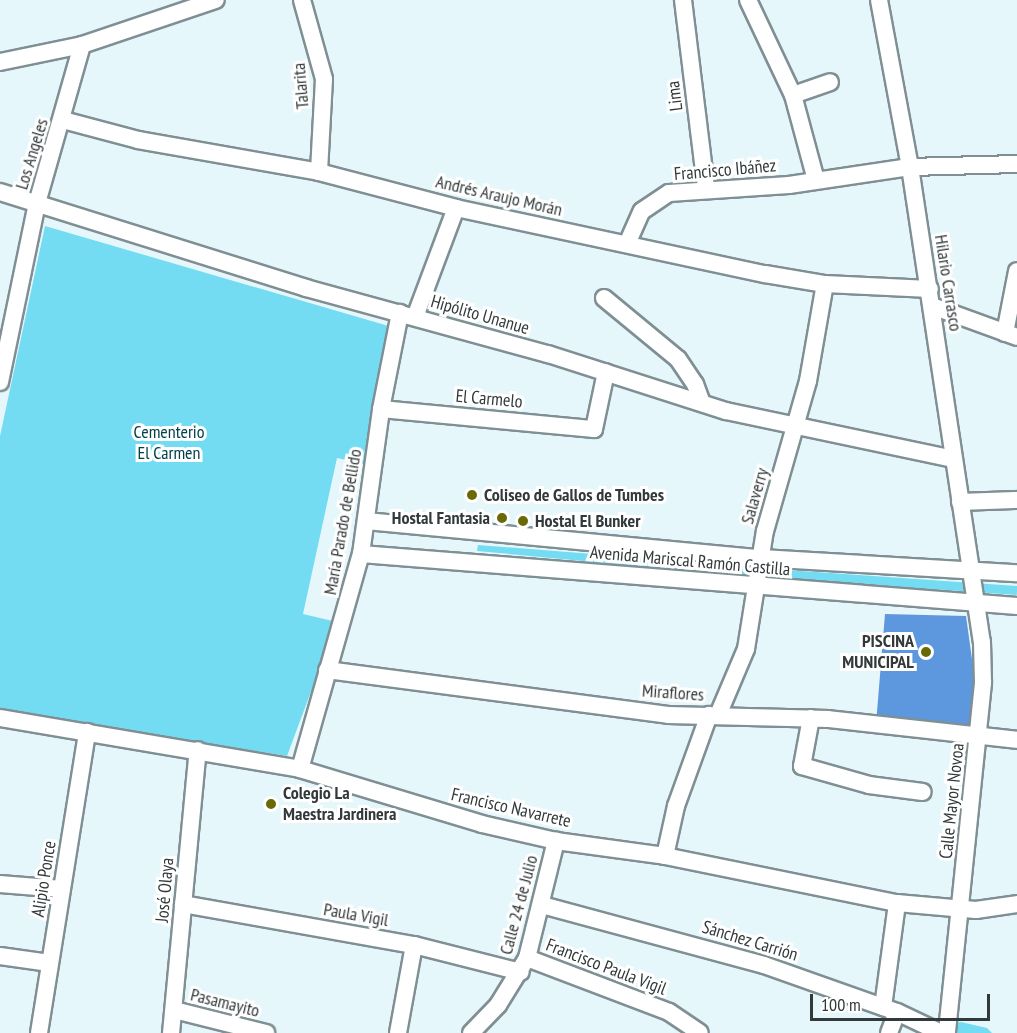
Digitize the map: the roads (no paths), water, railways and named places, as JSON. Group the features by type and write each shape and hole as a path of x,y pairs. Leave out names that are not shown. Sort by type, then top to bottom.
{"street":[{"path":"0,62 82,45 216,0"},
{"name":"Talarita","path":"302,0 324,79 319,171"},
{"name":"Lima","path":"683,0 706,188"},
{"path":"748,0 793,95 816,180"},
{"name":"Hilario Carrasco","path":"879,0 933,306 953,459 972,572"},
{"name":"Los Angeles","path":"0,382 3,354 37,203 63,120 82,45"},
{"path":"793,95 830,82"},
{"name":"Andrés Araujo Morán","path":"63,120 138,140 319,171 456,208 825,284 930,289"},
{"name":"Francisco Ibáñez","path":"627,244 649,203 669,193 816,180 910,167 1017,164"},
{"name":"Hipólito Unanue","path":"0,192 306,288 606,372 702,403 795,428 953,459"},
{"name":"María Parado de Bellido","path":"300,769 361,554 381,409 408,315 456,208"},
{"path":"933,306 1011,335 1017,271"},
{"name":"Salaverry","path":"665,855 676,806 714,715 742,667 758,586 765,531 808,381 825,284"},
{"path":"604,298 678,359 695,384 702,403"},
{"name":"El Carmelo","path":"381,409 594,429 606,372"},
{"path":"960,502 1017,500"},
{"name":"Avenida Mariscal Ramón Castilla","path":"366,521 761,558 1017,573"},
{"name":"Avenida Mariscal Ramón Castilla","path":"361,554 978,601 1017,606"},
{"name":"Calle Mayor Novoa","path":"947,1033 983,683 978,601 972,572"},
{"name":"Miraflores","path":"327,670 668,715 811,718 1017,740"},
{"name":"Francisco Navarrete","path":"0,718 300,769 474,822 556,841 665,855 897,903 960,909 1017,904"},
{"path":"811,718 802,766 869,785 923,792"},
{"name":"Alipio Ponce","path":"39,1033 87,732"},
{"name":"José Olaya","path":"171,1033 198,750"},
{"name":"Calle 24 de Julio","path":"471,1033 498,1005 524,965 542,905 556,841"},
{"path":"0,884 62,889"},
{"path":"889,1033 897,903"},
{"name":"Paula Vigil","path":"183,904 524,965"},
{"name":"Sánchez Carrión","path":"542,905 764,965 890,1010 940,1033"},
{"path":"398,1033 414,945"},
{"path":"0,956 50,963"},
{"name":"Francisco Paula Vigil","path":"524,965 650,1004 699,1033"},
{"name":"Pasamayito","path":"174,1010 266,1033"}],"place":[{"name":"Coliseo de Gallos de Tumbes","path":"472,495"},
{"name":"Hostal Fantasia","path":"502,518"},
{"name":"Hostal El Bunker","path":"523,521"},
{"name":"PISCINA MUNICIPAL","path":"926,652"},
{"name":"Colegio La Maestra Jardinera","path":"271,804"}],"park label":[{"name":"Cementerio El Carmen","path":"169,443"}]}
